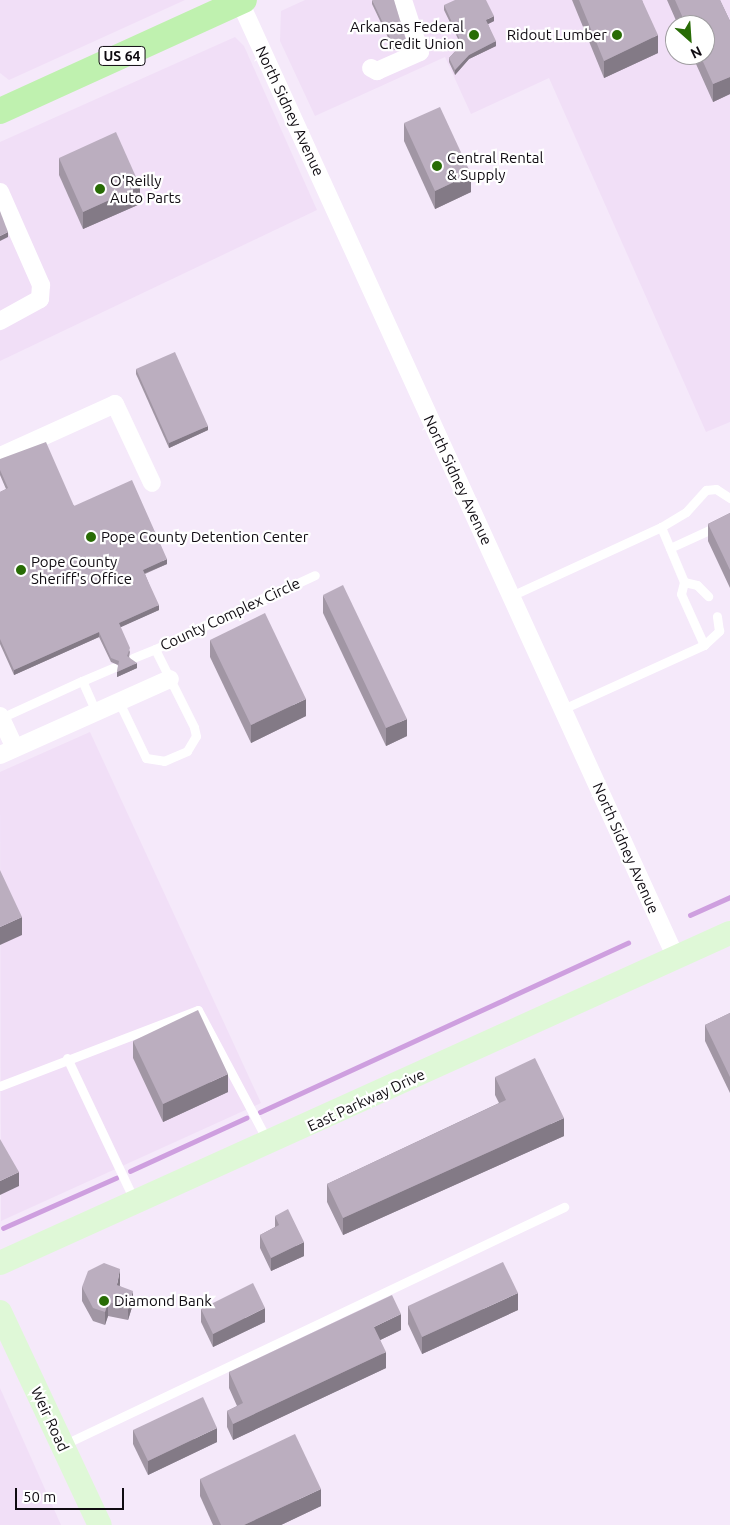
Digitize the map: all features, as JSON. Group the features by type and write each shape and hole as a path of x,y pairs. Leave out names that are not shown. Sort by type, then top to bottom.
{"main road":[{"name":"US 64","path":"0,111 242,1"},
{"name":"East Parkway Drive","path":"0,1263 269,1145 730,933"},
{"name":"Weir Road","path":"0,1312 100,1525"}],"street":[{"path":"371,68 377,71 420,52 403,0"},
{"name":"North Sidney Avenue","path":"242,1 676,958"},
{"path":"0,192 40,285 40,299 0,321"},
{"path":"0,456 115,404 152,483"},
{"path":"0,717 8,751 170,679"}],"lane":[{"path":"511,596 661,527 686,512 706,490 716,489 730,498"},
{"path":"670,548 727,521"},
{"path":"661,527 684,582 681,594 704,645"},
{"name":"County Complex Circle","path":"119,702 146,758 164,761 187,750 196,736 154,648 315,575"},
{"path":"684,582 697,585 708,596"},
{"path":"563,710 704,645 719,631 718,616"},
{"path":"133,658 154,648"},
{"path":"0,717 113,668"},
{"path":"82,681 96,712"},
{"path":"0,1086 67,1058 198,1010 269,1145"},
{"path":"67,1058 136,1204"},
{"path":"62,1445 564,1207"}],"shaded area":[{"path":"0,0 185,0 9,80 0,73"},
{"path":"305,0 730,0 730,422 706,432 549,78 471,114 445,57 315,116 280,41 281,11"},
{"path":"235,37 244,46 317,210 0,361 0,142"},
{"path":"90,732 261,1103 1,1221 0,772"},
{"path":"0,1388 61,1525 0,1525"}],"building":[{"path":"372,0 394,0 406,40 394,46"},
{"name":"Arkansas Federal Credit Union","path":"455,0 486,0 494,16 486,20 496,41 469,55 455,70 449,58 462,44 444,5"},
{"name":"Ridout Lumber","path":"579,0 642,0 658,35 604,61"},
{"path":"675,0 720,0 730,21 730,77 713,84 704,65 715,65 715,15 682,15"},
{"name":"Central Rental & Supply","path":"440,107 471,174 435,191 404,123"},
{"name":"O'Reilly Auto Parts","path":"116,132 140,186 83,212 59,158"},
{"path":"0,211 8,232 0,236"},
{"path":"175,352 208,426 169,443 136,369"},
{"name":"Pope County Detention Center","path":"46,442 74,506 132,480 167,559 143,570 159,605 119,623 130,648 127,656 137,663 117,672 119,661 111,658 99,632 14,670 0,639 0,492 8,488 0,470 0,459"},
{"path":"730,513 730,570 708,524"},
{"path":"343,585 407,719 386,728 323,595"},
{"path":"265,613 306,699 251,725 210,640"},
{"path":"0,870 22,917 0,927"},
{"path":"198,1010 228,1074 163,1104 133,1041"},
{"path":"730,1013 730,1077 705,1025"},
{"path":"535,1058 564,1118 343,1218 327,1184 506,1100 495,1077"},
{"path":"0,1139 19,1172 0,1181"},
{"path":"288,1209 304,1242 271,1258 260,1235 279,1225 275,1216"},
{"path":"503,1262 518,1293 422,1337 408,1306"},
{"path":"104,1263 120,1269 117,1285 133,1291 128,1307 108,1302 105,1312 93,1308 82,1287 88,1271"},
{"path":"253,1283 265,1308 213,1334 201,1309"},
{"path":"392,1295 401,1314 374,1327 386,1352 233,1424 227,1411 243,1403 229,1372"},
{"path":"203,1397 217,1428 148,1461 133,1430"},
{"path":"295,1434 321,1489 244,1525 221,1525 200,1479"}],"waterway":[{"path":"690,915 730,897"},
{"path":"260,1112 628,943"},
{"path":"130,1171 246,1118"},
{"path":"3,1228 116,1178"}],"place":[{"name":"Arkansas Federal Credit Union","path":"474,35"},
{"name":"Ridout Lumber","path":"617,35"},
{"name":"Central Rental & Supply","path":"437,166"},
{"name":"O'Reilly Auto Parts","path":"100,189"},
{"name":"Pope County Detention Center","path":"91,537"},
{"name":"Pope County Sheriff's Office","path":"21,570"},
{"name":"Diamond Bank","path":"104,1301"}]}
